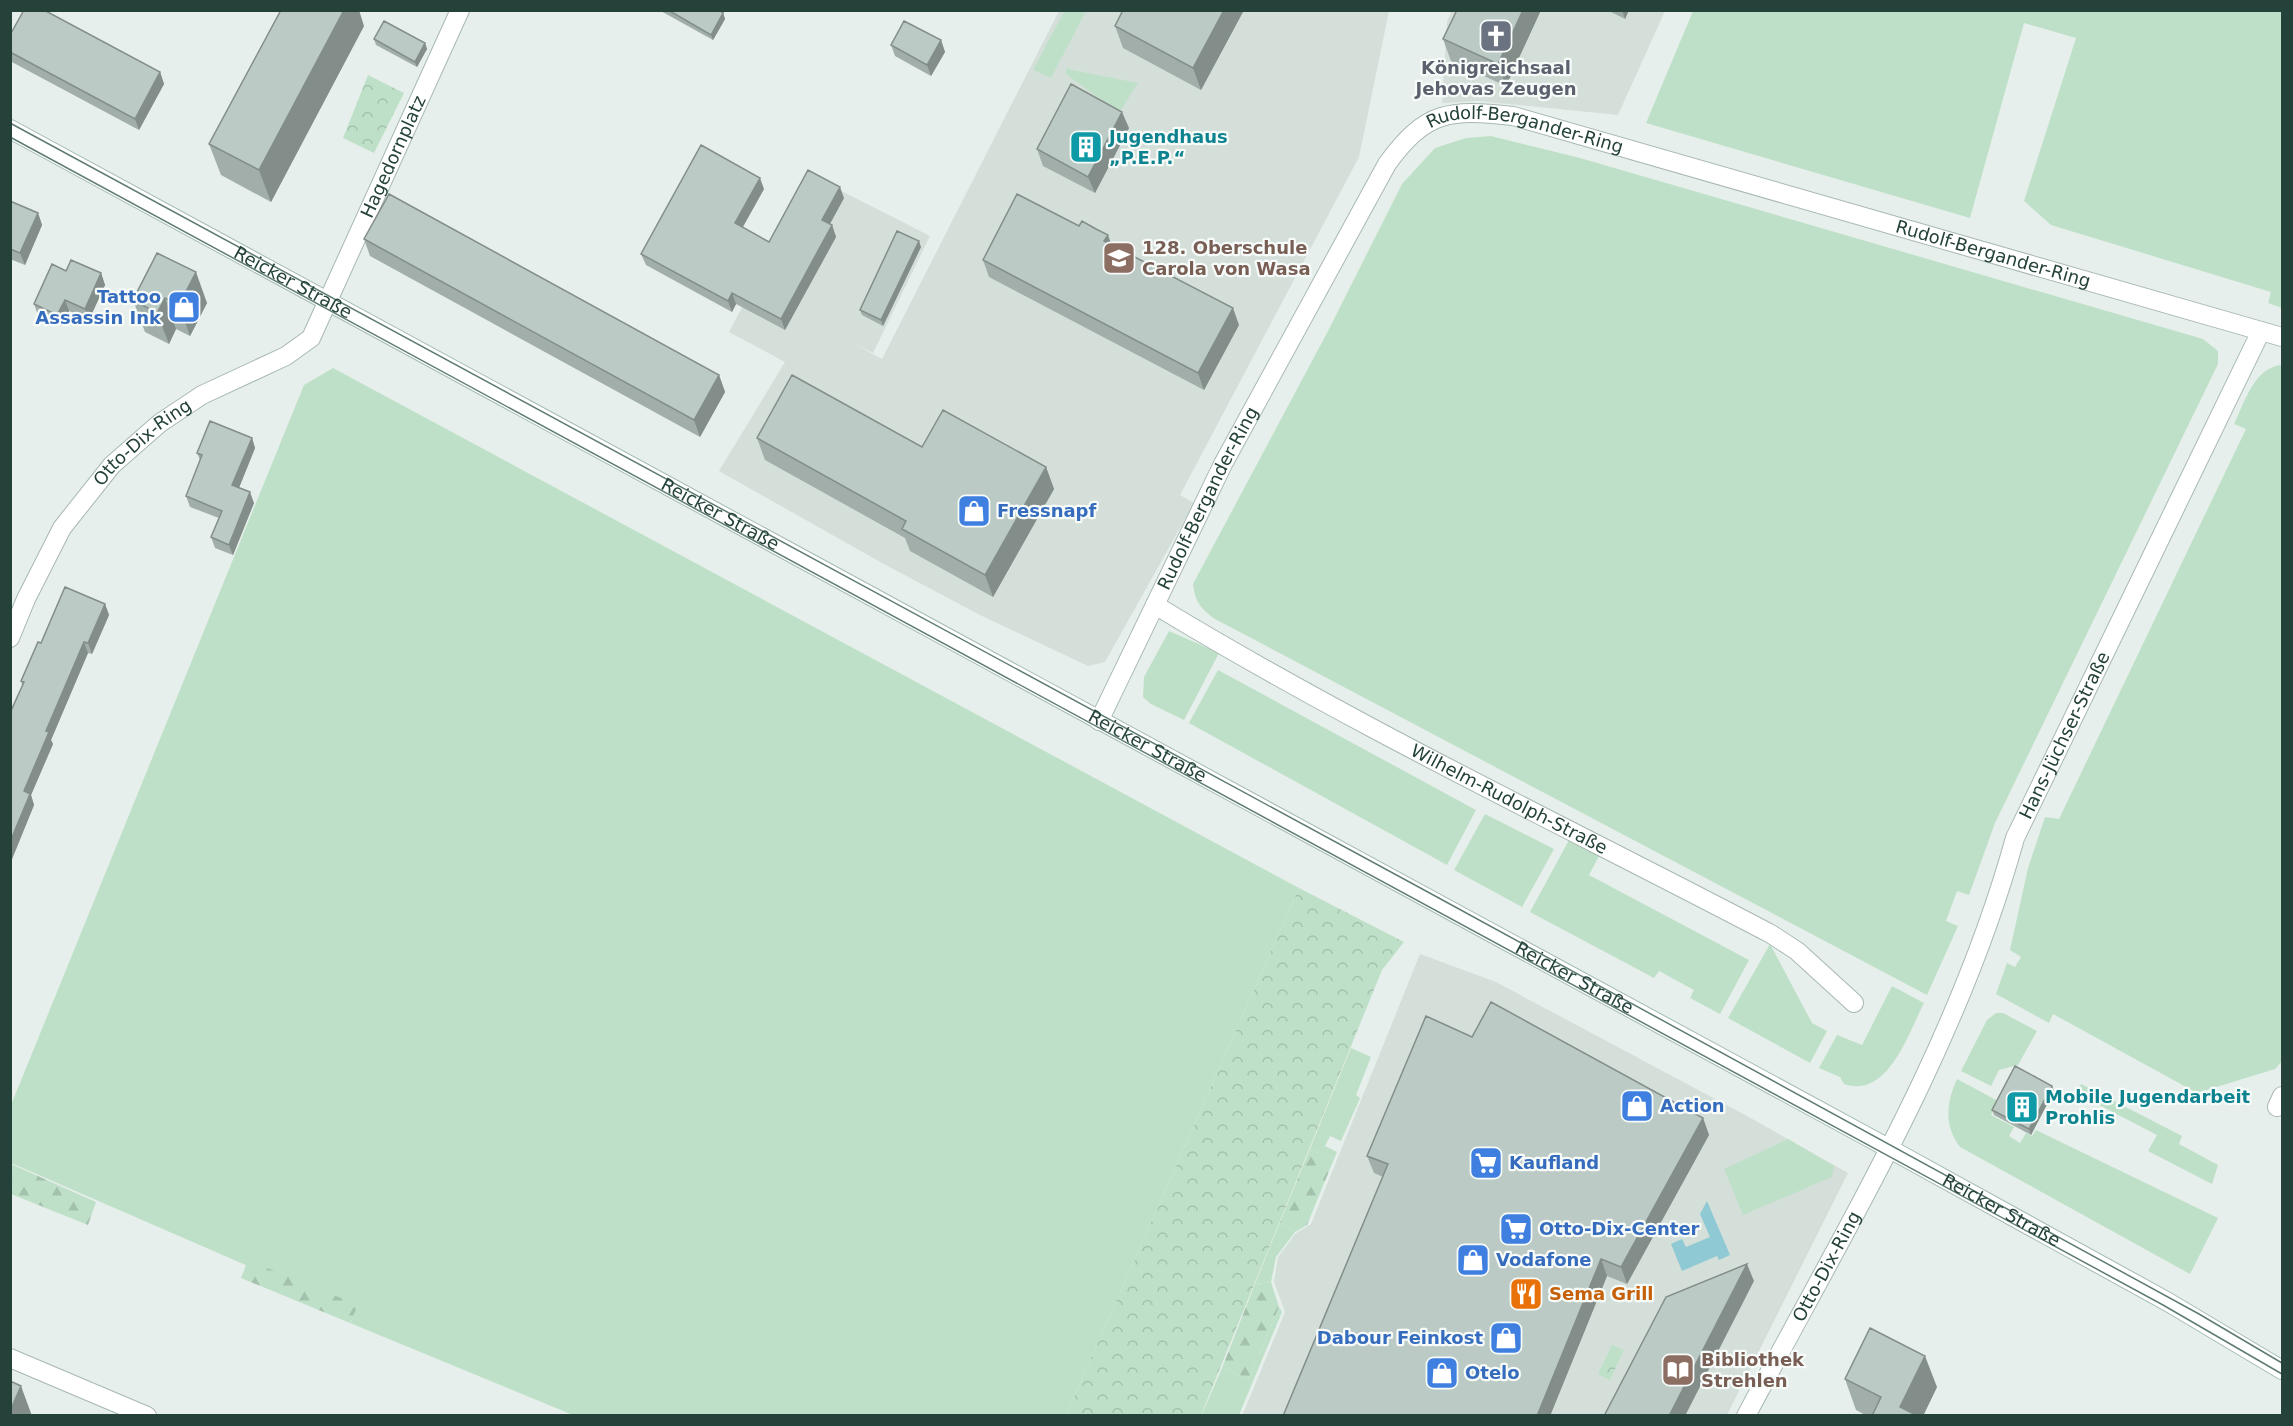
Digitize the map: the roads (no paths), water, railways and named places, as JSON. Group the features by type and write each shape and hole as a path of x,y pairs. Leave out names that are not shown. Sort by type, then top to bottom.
{"street":[{"name":"Hagedornplatz","path":"327,303 460,10"},
{"name":"Rudolf-Bergander-Ring","path":"1099,721 1223,464 1387,164 1404,141 1428,121 1456,113 1514,116 2283,336"},
{"name":"Reicker Straße","path":"10,129 1890,1149 2168,1302 2283,1370"},
{"name":"Otto-Dix-Ring","path":"10,638 26,599 62,528 111,465 160,423 202,395 286,356 311,338 327,303"},
{"name":"Hans-Jüchser-Straße","path":"1890,1149 1964,990 1996,907 2020,828 2261,330"},
{"name":"Wilhelm-Rudolph-Straße","path":"1155,605 1236,653 1491,790 1771,934 1797,951 1854,1003"},
{"name":"Otto-Dix-Ring","path":"1746,1416 1890,1149"},
{"path":"10,1358 147,1416"}],"water":[{"path":"1707,1201 1730,1255 1719,1260 1717,1256 1682,1271 1671,1244 1682,1239 1686,1247 1710,1237 1700,1214"}],"tram line":[{"path":"10,123 1437,897 2199,1314 2282,1363"},
{"path":"10,137 2163,1305 2282,1374"}],"place":[{"name":"Königreichsaal Jehovas Zeugen","path":"1496,36"},
{"name":"Jugendhaus „P.E.P.“","path":"1086,147"},
{"name":"128. Oberschule Carola von Wasa","path":"1119,258"},
{"name":"Tattoo Assassin Ink","path":"184,307"},
{"name":"Fressnapf","path":"974,511"},
{"name":"Action","path":"1637,1106"},
{"name":"Mobile Jugendarbeit Prohlis","path":"2022,1107"},
{"name":"Kaufland","path":"1486,1163"},
{"name":"Otto-Dix-Center","path":"1516,1229"},
{"name":"Vodafone","path":"1473,1260"},
{"name":"Sema Grill","path":"1526,1294"},
{"name":"Dabour Feinkost","path":"1506,1338"},
{"name":"Bibliothek Strehlen","path":"1678,1370"},
{"name":"Otelo","path":"1442,1373"}]}
